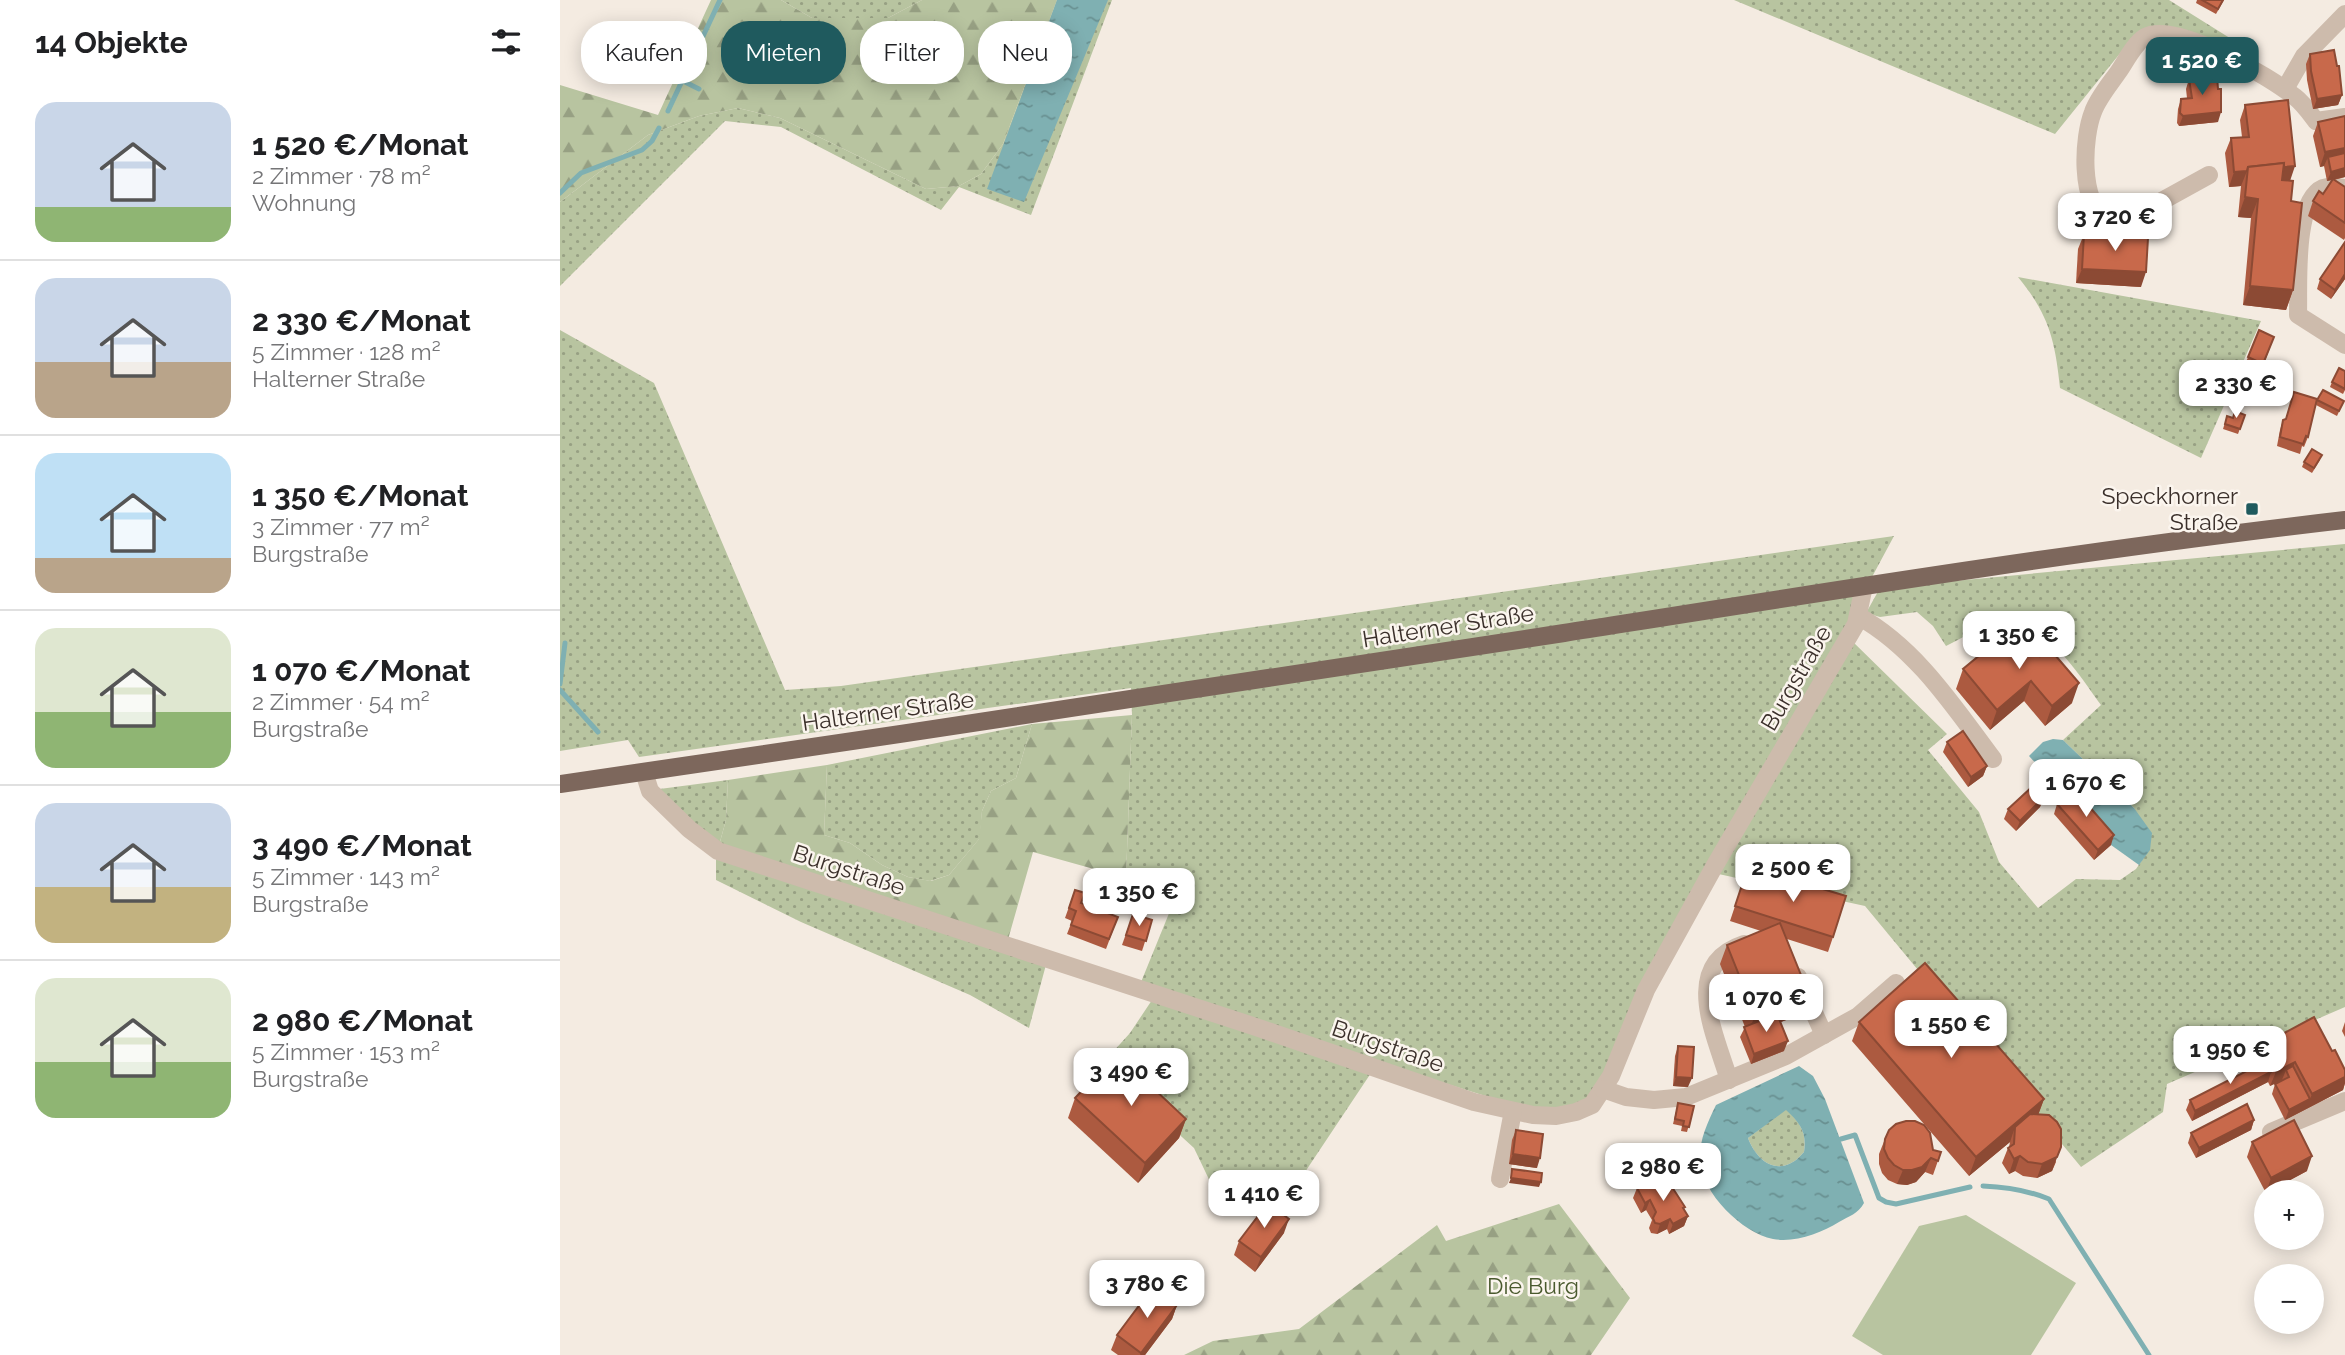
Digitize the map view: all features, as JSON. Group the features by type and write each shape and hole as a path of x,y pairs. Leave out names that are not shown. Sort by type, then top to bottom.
{"main road":[{"name":"Halterner Straße","path":"560,784 1864,586 2208,537 2343,522"}],"street":[{"path":"2337,0 2345,6"},
{"path":"2284,89 2304,56 2345,14"},
{"path":"2209,175 2122,222 2104,217 2094,202 2085,178 2086,140 2093,110 2131,52 2144,38 2162,33 2187,38 2269,78 2298,99 2316,121 2345,117"},
{"path":"2345,188 2324,188 2311,198 2302,220 2298,302 2298,315 2345,345"},
{"name":"Burgstraße","path":"644,772 650,791 689,829 718,851 1253,1026 1474,1102 1534,1115 1556,1116 1592,1105 1611,1076 1647,990 1714,867 1856,624 1864,586"},
{"path":"1858,615 1894,640 1933,680 1993,759"},
{"path":"1730,1080 1707,1006 1706,986 1720,956 1739,945 1761,938"},
{"path":"1788,956 1824,1035"},
{"path":"1603,1089 1626,1097 1654,1100 1686,1097 1786,1056 1858,1016 1896,983"},
{"path":"2271,1132 2345,1101"},
{"path":"1500,1179 1513,1111"}],"green space":[{"path":"711,0 781,0 812,18 888,18 922,0 1057,0 1049,21 978,21 978,84 1026,84 1003,144 981,174 959,186 926,189 780,118 738,108 699,116 648,135 560,202 560,85 658,115 672,84 707,84 707,21 701,21"},
{"path":"781,0 922,0 888,18 812,18"},
{"path":"1057,0 1112,0 1031,215 959,187 941,210 781,127 725,121 560,286 560,202 648,135 699,116 738,108 780,118 926,189 959,186 981,174 1003,144 1026,84 1072,84 1072,21 1049,21"},
{"path":"1734,0 2169,0 2233,40 2232,61 2130,41 2055,134"},
{"path":"2018,277 2261,321 2201,458 2060,388 2049,329 2037,304"},
{"path":"560,330 654,383 785,690 841,686 1894,536 1589,1104 1533,1111 1139,987 1172,906 1126,878 1131,688 639,757 628,740 560,751"},
{"path":"2345,544 2345,1007 2167,1084 2163,1112 2081,1167 1865,906 1714,873 1851,640 1947,734 1928,750 1979,812 1999,862 2038,908 2076,879 2120,880 2136,869 2149,850 2134,808 2063,740 2101,705 2073,666 2049,641 2036,632 2006,623 1983,628 1946,646 1933,626 1917,612 1880,617 1866,613 1880,588"},
{"path":"1132,715 1126,878 1033,852 1007,943 718,849 726,820 728,780 827,765 824,835 850,843 882,865 908,877 931,881 949,875 979,839 982,811 991,791 1016,778 1032,724"},
{"path":"1032,724 1016,778 991,791 982,811 980,838 949,875 930,881 908,877 882,865 850,843 824,835 827,765"},
{"path":"728,780 726,820 718,849 652,790"},
{"path":"716,853 1047,961 1029,1028 970,995 801,922 716,880"},
{"path":"1154,997 1373,1070 1307,1169 1292,1202 1285,1197 1250,1205 1216,1194 1194,1148 1102,1064 1130,1033"},
{"path":"1786,1109 1801,1128 1804,1152 1793,1162 1777,1166 1764,1161 1754,1151 1748,1138"},
{"name":"Die Burg","path":"1559,1204 1630,1298 1591,1355 1184,1355 1213,1341 1299,1329 1437,1225 1446,1241"},
{"path":"1966,1215 2076,1283 2031,1355 1883,1355 1852,1336 1919,1226"}],"water":[{"path":"1057,0 1108,0 1024,202 987,189 1026,84 1072,84 1072,21 1049,21"},
{"path":"2063,740 2134,808 2152,833 2150,850 2139,865 2111,845 2029,756 2043,742"},
{"path":"1799,1066 1813,1076 1825,1099 1864,1203 1862,1207 1832,1226 1799,1238 1773,1239 1749,1229 1726,1210 1702,1173 1702,1139 1716,1105","holes":["1786,1110 1799,1124 1803,1133 1804,1152 1795,1161 1777,1166 1764,1161 1754,1151 1748,1138"]}],"building":[{"path":"2202,0 2223,0 2218,9"},
{"path":"2334,50 2339,66 2342,95 2317,99 2310,54"},
{"path":"2204,75 2217,76 2218,89 2221,89 2221,112 2183,116 2180,113 2181,99 2192,98 2189,79"},
{"path":"2288,100 2295,166 2284,167 2284,163 2248,167 2247,171 2234,172 2231,138 2249,137 2245,105"},
{"path":"2345,116 2345,148 2325,152 2318,122"},
{"path":"2345,153 2345,168 2331,172 2328,157"},
{"path":"2284,163 2282,180 2293,181 2291,201 2302,203 2293,290 2250,286 2258,199 2245,197 2248,167"},
{"path":"2333,179 2345,187 2345,223 2313,201 2319,191 2323,194"},
{"path":"2084,234 2148,238 2146,272 2082,269"},
{"path":"2345,242 2345,274 2335,290 2320,279"},
{"path":"2259,330 2274,337 2263,364 2248,357"},
{"path":"2339,368 2345,371 2345,389 2332,382"},
{"path":"2323,390 2344,401 2339,411 2317,400"},
{"path":"2294,392 2317,399 2308,437 2306,436 2303,444 2280,437 2283,420 2286,419"},
{"path":"2235,411 2245,415 2240,429 2225,424 2227,416 2233,418"},
{"path":"2312,449 2322,455 2314,468 2304,462"},
{"path":"2015,626 2040,656 2049,648 2079,683 2052,706 2031,681 1997,710 1963,669"},
{"path":"1963,731 1987,766 1971,777 1947,742"},
{"path":"2033,786 2044,797 2020,821 2008,809"},
{"path":"2074,789 2114,835 2098,850 2057,804"},
{"path":"1746,873 1794,888 1796,881 1846,896 1833,937 1735,906"},
{"path":"1075,890 1085,893 1081,903 1118,917 1109,939 1071,925 1076,911 1069,908"},
{"path":"1133,914 1152,920 1146,941 1126,935"},
{"path":"1780,923 1809,995 1755,1015 1727,945"},
{"path":"1925,963 2044,1099 1976,1157 1859,1022"},
{"path":"1777,1014 1788,1041 1754,1054 1744,1027"},
{"path":"2314,1017 2332,1051 2335,1050 2345,1070 2345,1077 2312,1094 2295,1062 2276,1072 2262,1045"},
{"path":"1678,1046 1694,1047 1692,1078 1676,1077"},
{"path":"1117,1054 1186,1119 1145,1163 1075,1098"},
{"path":"2266,1061 2271,1072 2195,1111 2190,1100"},
{"path":"2293,1066 2310,1099 2289,1110 2275,1084 2289,1077 2286,1070"},
{"path":"1678,1103 1694,1106 1689,1127 1683,1126 1684,1121 1675,1119"},
{"path":"2247,1104 2254,1120 2199,1148 2191,1133"},
{"path":"2030,1114 2049,1115 2061,1129 2061,1147 2057,1157 2042,1164 2028,1162 2020,1156 2014,1159 2008,1148 2014,1144 2015,1127"},
{"path":"2294,1120 2312,1156 2271,1178 2252,1142"},
{"path":"1906,1121 1924,1125 1930,1133 1933,1150 1941,1152 1938,1161 1931,1158 1922,1167 1903,1170 1888,1158 1884,1149 1889,1130"},
{"path":"1516,1130 1543,1134 1540,1158 1513,1154"},
{"path":"1512,1169 1542,1173 1541,1182 1511,1178"},
{"path":"1656,1178 1663,1192 1672,1187 1688,1216 1673,1224 1670,1219 1660,1224 1655,1223 1653,1218 1656,1212 1650,1200 1645,1203 1637,1188"},
{"path":"1268,1203 1289,1219 1261,1257 1239,1241"},
{"path":"1153,1287 1177,1305 1141,1353 1117,1335"}],"waterway":[{"path":"668,111 720,0"},
{"path":"689,84 699,89"},
{"path":"560,193 581,173 642,150 652,141 659,128"},
{"path":"560,684 565,643"},
{"path":"560,690 598,732"},
{"path":"1841,1139 1855,1135 1879,1198 1886,1202 1896,1204 1970,1187"},
{"path":"1983,1186 2033,1193 2049,1199 2149,1355"}],"place":[{"name":"Speckhorner Straße","path":"2252,509"}]}
